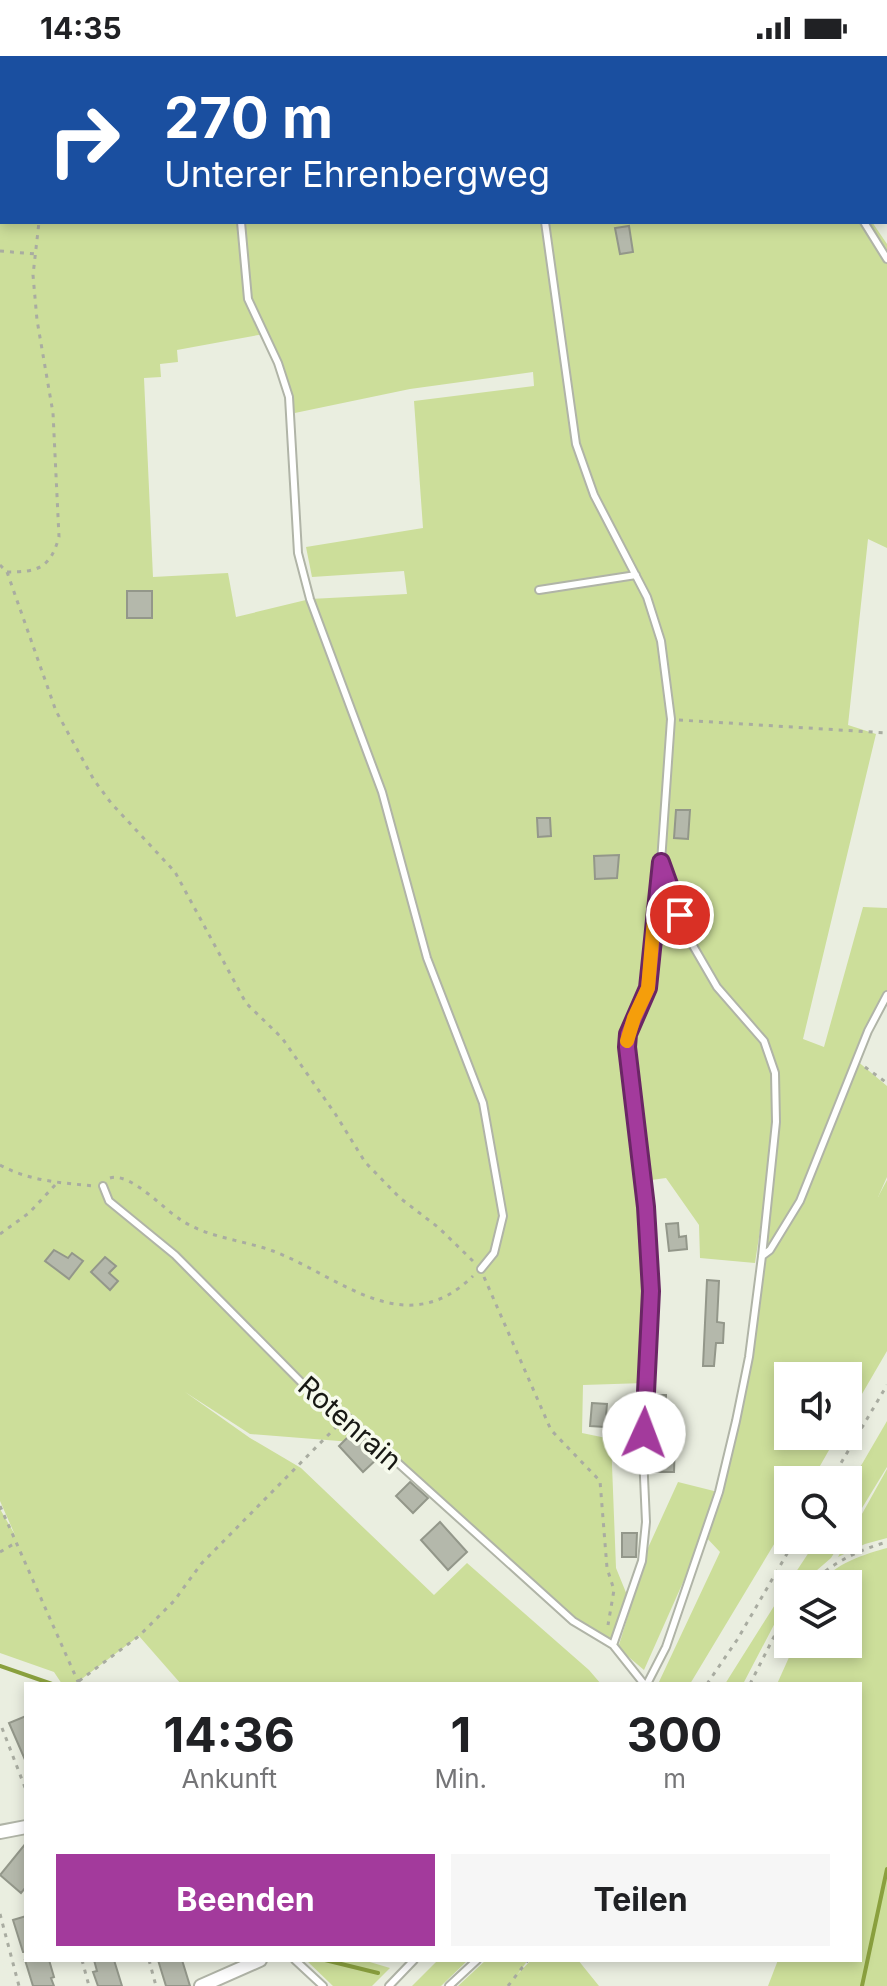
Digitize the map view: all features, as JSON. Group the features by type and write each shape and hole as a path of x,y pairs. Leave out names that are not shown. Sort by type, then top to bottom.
{"street":[{"path":"0,1832 24,1827"},
{"path":"201,1986 255,1962"}],"lane":[{"path":"241,224 248,299 278,363 289,397 298,553 310,599 382,792 427,958 483,1103 503,1216 494,1253 481,1269"},
{"path":"545,224 576,444 594,495 647,597 661,641 671,719 648,988 628,1034 627,1047 646,1207 651,1291 643,1455 646,1522 642,1561 613,1645 644,1682"},
{"path":"865,224 887,259"},
{"path":"539,590 636,575"},
{"path":"647,1682 666,1647 719,1492 749,1357 776,1122 775,1073 764,1041 717,987 688,937 661,862"},
{"path":"762,1256 770,1250 800,1201 856,1061 887,995"},
{"name":"Rotenrain","path":"103,1186 109,1201 175,1255 301,1382 346,1416 573,1621 613,1645"},
{"path":"297,1962 323,1986"},
{"path":"389,1986 412,1962"},
{"path":"449,1986 475,1962"}],"path":[{"path":"7,572 33,572 41,568 56,548 59,537 53,413 37,320 33,275 39,224"},
{"path":"0,251 36,254"},
{"path":"0,565 7,572 56,711 94,780 111,803 175,872 246,1003 282,1038 365,1162 400,1198 439,1228 481,1269 551,1430 600,1481 607,1568 614,1590 605,1641"},
{"path":"671,719 887,733"},
{"path":"856,1061 887,1083"},
{"path":"0,1165 13,1172 57,1183 103,1186 115,1176 126,1178 183,1222 291,1258 379,1302 419,1305 457,1292 481,1269"},
{"path":"0,1234 29,1213 57,1183"},
{"path":"839,1466 887,1385"},
{"path":"80,1682 139,1636 174,1601 201,1564 346,1416"},
{"path":"0,1506 79,1682"},
{"path":"0,1552 17,1542"},
{"path":"828,1570 870,1547 887,1542"},
{"path":"708,1682 737,1640 787,1554"},
{"path":"751,1682 774,1634"},
{"path":"2,1728 24,1785"},
{"path":"0,1914 19,1986"},
{"path":"83,1962 89,1986"},
{"path":"150,1962 156,1986"},
{"path":"508,1986 526,1962"}],"green space":[{"path":"0,224 873,224 887,244 887,548 868,539 848,725 876,734 803,1039 824,1047 863,907 887,908 887,996 856,1060 887,1086 887,1177 878,1197 887,1180 887,1351 862,1394 862,1362 774,1362 772,1365 774,1450 829,1450 820,1466 774,1466 774,1544 691,1682 659,1682 720,1552 704,1535 644,1670 618,1648 642,1561 678,1482 718,1492 749,1357 766,1191 755,1263 700,1258 699,1225 666,1178 644,1181 627,1047 651,1291 645,1383 583,1385 582,1433 611,1439 616,1568 627,1595 613,1645 591,1633 377,1444 250,1434 185,1392 250,1438 301,1468 434,1595 467,1563 599,1682 179,1682 139,1636 79,1682 61,1682 54,1672 0,1653 0,1509 15,1535 0,1501","holes":["264,334 289,397 290,414 410,389 533,372 534,386 414,401 423,528 306,547 312,577 404,571 407,594 310,599 236,617 228,573 153,577 144,378 161,377 160,364 178,362 177,350"]},
{"path":"887,1421 887,1467 862,1508 861,1466"},
{"path":"887,1469 887,1538 862,1545 862,1514"},
{"path":"887,1548 887,1986 768,1986 777,1962 862,1962 862,1682 778,1682 789,1658 862,1658 862,1570 835,1570"},
{"path":"808,1554 833,1554 817,1570 797,1570"},
{"path":"774,1606 774,1625 744,1682 726,1682"},
{"path":"308,1962 370,1962 390,1968 372,1986 333,1986"},
{"path":"436,1962 466,1962 441,1986 412,1986"},
{"path":"484,1962 527,1962 517,1975 529,1962 580,1962 599,1986 458,1986"}],"building":[{"path":"629,226 633,252 620,254 615,228"},
{"path":"127,591 152,591 152,618 127,618"},
{"path":"676,810 690,810 688,839 674,838"},
{"path":"537,818 550,818 551,836 538,837"},
{"path":"619,855 617,878 595,879 594,856"},
{"path":"678,1223 679,1237 686,1236 687,1249 669,1251 666,1224"},
{"path":"54,1250 68,1258 72,1253 83,1261 69,1279 45,1261"},
{"path":"105,1257 116,1266 109,1273 118,1281 110,1290 91,1272"},
{"path":"707,1280 719,1281 717,1322 724,1323 723,1343 716,1343 714,1366 703,1366"},
{"path":"655,1395 666,1395 666,1412 654,1411"},
{"path":"592,1403 607,1404 605,1427 590,1426"},
{"path":"354,1431 379,1457 363,1472 339,1446"},
{"path":"655,1439 675,1440 674,1472 654,1472"},
{"path":"410,1482 428,1498 413,1513 396,1496"},
{"path":"440,1522 467,1552 448,1570 421,1540"},
{"path":"622,1533 637,1533 636,1557 622,1557"},
{"path":"24,1717 24,1757 9,1723"},
{"path":"24,1845 24,1889 21,1893 0,1875"},
{"path":"24,1917 24,1952 23,1952 13,1920"},
{"path":"26,1962 50,1962 54,1986 33,1986"},
{"path":"95,1962 115,1962 122,1986 98,1986 93,1972 97,1971"},
{"path":"159,1962 183,1962 190,1986 166,1986"}],"waterway":[{"path":"0,1666 46,1682"},
{"path":"862,1986 887,1869"},
{"path":"333,1962 378,1973"}],"slow traffic":[{"path":"627,1041 648,988 654,919"}],"route":[{"path":"644,1433 651,1291 646,1207 627,1047 628,1034 648,988 661,862 680,915"}]}
